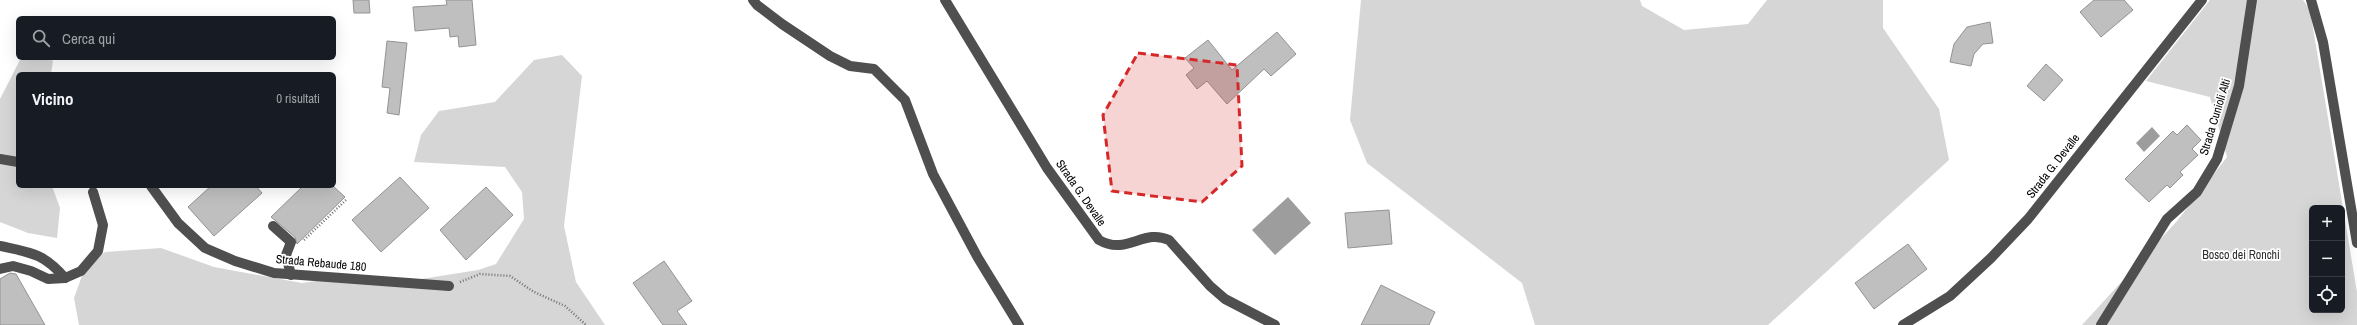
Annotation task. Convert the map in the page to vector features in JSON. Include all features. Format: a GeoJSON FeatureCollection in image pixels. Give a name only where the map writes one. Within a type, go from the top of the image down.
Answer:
{"type":"FeatureCollection","features":[{"type":"Feature","properties":{"kind":"street"},"geometry":{"type":"LineString","coordinates":[[753,0],[757,6],[830,56],[850,66],[874,69],[905,100],[933,174],[978,258],[1019,325]]}},
{"type":"Feature","properties":{"kind":"street","name":"Strada G. Devalle"},"geometry":{"type":"LineString","coordinates":[[945,0],[1047,168],[1099,240],[1109,246],[1118,247],[1151,236],[1160,236],[1169,240],[1210,286],[1225,299],[1275,325]]}},
{"type":"Feature","properties":{"kind":"street","name":"Strada G. Devalle"},"geometry":{"type":"LineString","coordinates":[[1903,325],[1950,296],[1991,258],[2028,219],[2202,0]]}},
{"type":"Feature","properties":{"kind":"street","name":"Strada Cunioli Alti"},"geometry":{"type":"LineString","coordinates":[[2101,325],[2167,219],[2197,192],[2217,159],[2239,86],[2252,0]]}},
{"type":"Feature","properties":{"kind":"street"},"geometry":{"type":"LineString","coordinates":[[2311,0],[2323,42],[2357,243]]}},
{"type":"Feature","properties":{"kind":"street"},"geometry":{"type":"LineString","coordinates":[[0,159],[16,162]]}},
{"type":"Feature","properties":{"kind":"street"},"geometry":{"type":"LineString","coordinates":[[0,269],[12,266],[31,271],[48,279],[65,278],[81,272],[98,252],[103,225],[91,188]]}},
{"type":"Feature","properties":{"kind":"street","name":"Strada Rebaude 180"},"geometry":{"type":"LineString","coordinates":[[152,188],[178,223],[205,248],[235,261],[274,274],[449,286]]}},
{"type":"Feature","properties":{"kind":"street"},"geometry":{"type":"LineString","coordinates":[[273,226],[291,242],[286,255],[291,275]]}},
{"type":"Feature","properties":{"kind":"street"},"geometry":{"type":"LineString","coordinates":[[0,246],[35,254],[51,263],[65,278]]}},
{"type":"Feature","properties":{"kind":"path"},"geometry":{"type":"LineString","coordinates":[[300,244],[346,199]]}},
{"type":"Feature","properties":{"kind":"path"},"geometry":{"type":"LineString","coordinates":[[449,286],[480,274],[510,276],[534,292],[565,306],[586,325]]}},
{"type":"Feature","properties":{"kind":"highlighted area"},"geometry":{"type":"Polygon","coordinates":[[[1138,53],[1237,65],[1242,166],[1202,202],[1112,191],[1103,115],[1138,53]]]}},
{"type":"Feature","properties":{"kind":"green space"},"geometry":{"type":"Polygon","coordinates":[[[1361,0],[1640,0],[1642,6],[1684,30],[1748,24],[1767,0],[1883,0],[1883,28],[1939,109],[1949,160],[1768,325],[1535,325],[1522,283],[1367,163],[1350,120],[1361,0]]]}},
{"type":"Feature","properties":{"kind":"green space","name":"Bosco dei Ronchi"},"geometry":{"type":"Polygon","coordinates":[[[2210,0],[2303,0],[2310,10],[2342,205],[2309,205],[2309,313],[2345,313],[2345,220],[2357,292],[2357,325],[2082,325],[2177,221],[2227,157],[2210,97],[2146,81],[2210,0]]]}},
{"type":"Feature","properties":{"kind":"green space"},"geometry":{"type":"Polygon","coordinates":[[[562,55],[582,76],[564,226],[576,282],[605,325],[79,325],[74,298],[84,270],[105,252],[161,248],[214,267],[302,283],[359,275],[415,280],[478,270],[496,264],[524,219],[522,192],[505,167],[414,162],[421,135],[439,111],[495,102],[534,60],[562,55]]]}},
{"type":"Feature","properties":{"kind":"green space"},"geometry":{"type":"Polygon","coordinates":[[[20,60],[53,61],[51,72],[16,72],[16,188],[53,188],[60,208],[57,238],[28,233],[0,222],[0,99],[20,60]]]}},
{"type":"Feature","properties":{"kind":"shaded area"},"geometry":{"type":"Polygon","coordinates":[[[2152,127],[2160,136],[2144,152],[2136,143],[2152,127]]]}},
{"type":"Feature","properties":{"kind":"shaded area"},"geometry":{"type":"Polygon","coordinates":[[[1288,197],[1311,223],[1275,255],[1252,230],[1288,197]]]}},
{"type":"Feature","properties":{"kind":"building"},"geometry":{"type":"Polygon","coordinates":[[[353,0],[369,0],[370,13],[354,13],[353,0]]]}},
{"type":"Feature","properties":{"kind":"building"},"geometry":{"type":"Polygon","coordinates":[[[446,0],[472,0],[476,45],[459,47],[458,36],[450,37],[449,28],[415,31],[413,7],[447,5],[446,0]]]}},
{"type":"Feature","properties":{"kind":"building"},"geometry":{"type":"Polygon","coordinates":[[[2094,0],[2124,0],[2133,10],[2101,37],[2080,12],[2094,0]]]}},
{"type":"Feature","properties":{"kind":"building"},"geometry":{"type":"Polygon","coordinates":[[[1990,22],[1993,43],[1983,44],[1974,54],[1971,66],[1950,62],[1954,44],[1967,27],[1990,22]]]}},
{"type":"Feature","properties":{"kind":"building"},"geometry":{"type":"Polygon","coordinates":[[[1277,32],[1296,54],[1271,76],[1264,69],[1227,104],[1207,81],[1197,89],[1186,75],[1194,68],[1185,58],[1208,40],[1232,70],[1277,32]]]}},
{"type":"Feature","properties":{"kind":"building"},"geometry":{"type":"Polygon","coordinates":[[[387,41],[407,43],[399,115],[387,113],[390,88],[382,87],[387,41]]]}},
{"type":"Feature","properties":{"kind":"building"},"geometry":{"type":"Polygon","coordinates":[[[2046,64],[2063,80],[2044,101],[2027,86],[2046,64]]]}},
{"type":"Feature","properties":{"kind":"building"},"geometry":{"type":"Polygon","coordinates":[[[2187,125],[2201,140],[2192,149],[2198,155],[2180,172],[2183,175],[2170,188],[2167,185],[2149,202],[2125,179],[2173,131],[2177,135],[2187,125]]]}},
{"type":"Feature","properties":{"kind":"building"},"geometry":{"type":"Polygon","coordinates":[[[400,177],[429,208],[381,252],[352,220],[400,177]]]}},
{"type":"Feature","properties":{"kind":"building"},"geometry":{"type":"Polygon","coordinates":[[[486,187],[513,215],[466,260],[440,230],[486,187]]]}},
{"type":"Feature","properties":{"kind":"building"},"geometry":{"type":"Polygon","coordinates":[[[209,188],[258,188],[262,193],[214,236],[188,207],[209,188]]]}},
{"type":"Feature","properties":{"kind":"building"},"geometry":{"type":"Polygon","coordinates":[[[301,188],[335,188],[345,197],[297,244],[295,237],[271,217],[301,188]]]}},
{"type":"Feature","properties":{"kind":"building"},"geometry":{"type":"Polygon","coordinates":[[[1389,210],[1392,244],[1348,248],[1345,213],[1389,210]]]}},
{"type":"Feature","properties":{"kind":"building"},"geometry":{"type":"Polygon","coordinates":[[[1908,244],[1927,269],[1874,309],[1855,283],[1908,244]]]}},
{"type":"Feature","properties":{"kind":"building"},"geometry":{"type":"Polygon","coordinates":[[[664,261],[692,301],[677,311],[687,325],[663,325],[633,283],[664,261]]]}},
{"type":"Feature","properties":{"kind":"building"},"geometry":{"type":"Polygon","coordinates":[[[10,273],[16,274],[45,325],[0,325],[0,279],[10,273]]]}},
{"type":"Feature","properties":{"kind":"building"},"geometry":{"type":"Polygon","coordinates":[[[1381,285],[1435,312],[1429,325],[1361,325],[1381,285]]]}}]}
